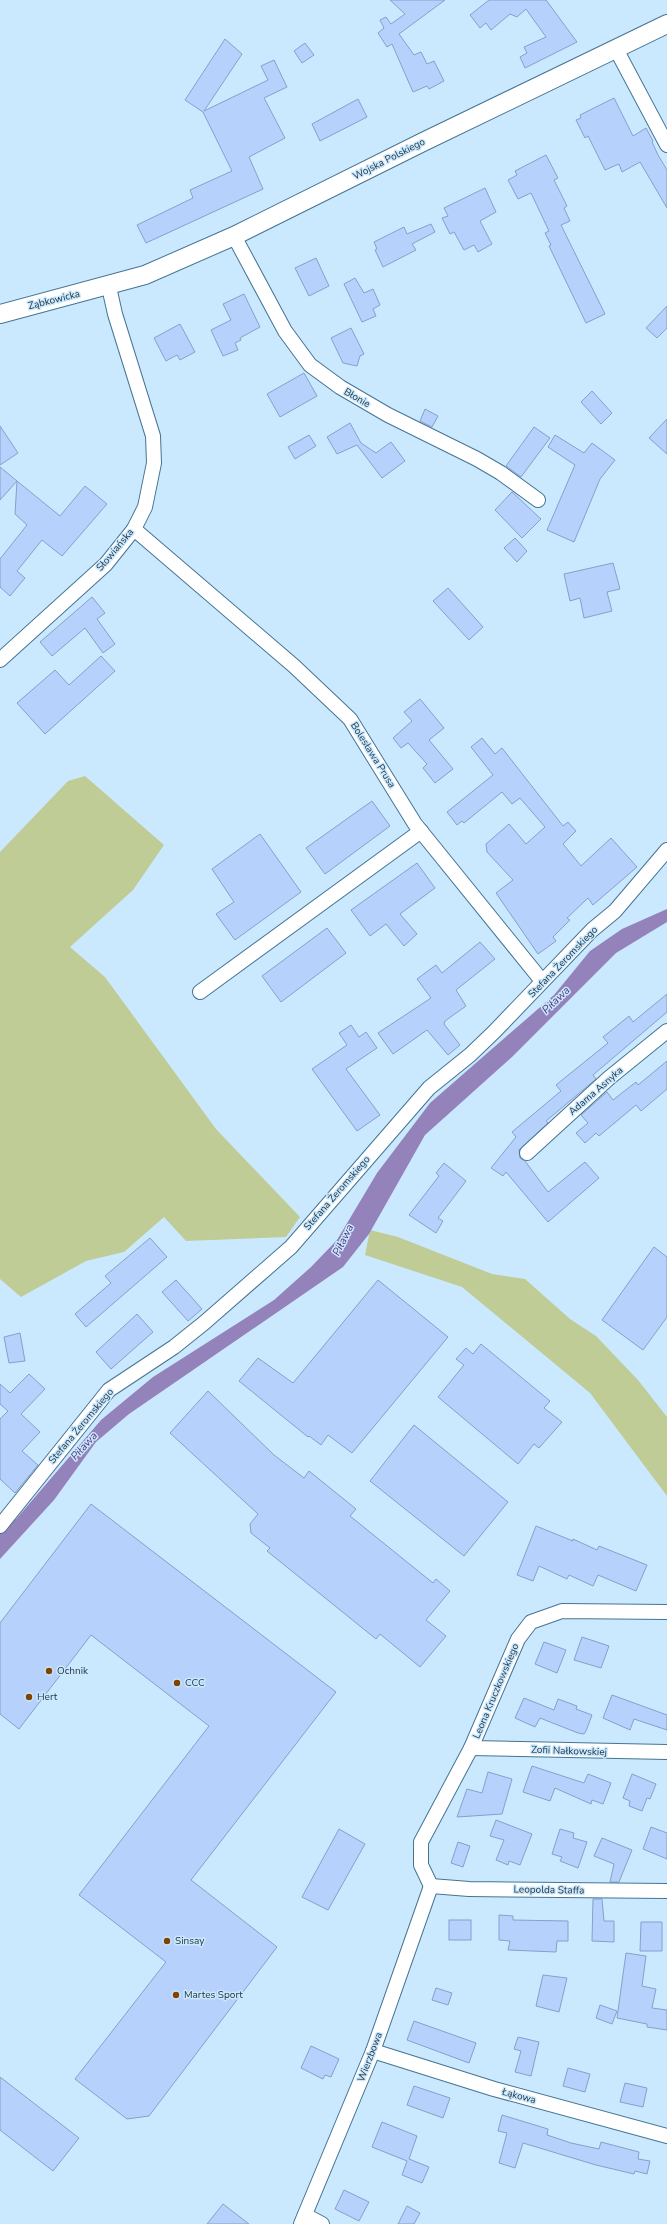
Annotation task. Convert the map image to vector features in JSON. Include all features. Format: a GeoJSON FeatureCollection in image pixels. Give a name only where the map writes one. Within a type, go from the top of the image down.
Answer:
{"type":"FeatureCollection","features":[{"type":"Feature","properties":{"kind":"street","name":"Wojska Polskiego"},"geometry":{"type":"LineString","coordinates":[[109,287],[145,275],[234,236],[423,142],[667,24]]}},
{"type":"Feature","properties":{"kind":"street"},"geometry":{"type":"LineString","coordinates":[[616,49],[667,145]]}},
{"type":"Feature","properties":{"kind":"street","name":"Błonie"},"geometry":{"type":"LineString","coordinates":[[234,236],[285,332],[310,365],[340,388],[388,415],[477,459],[501,473],[538,500]]}},
{"type":"Feature","properties":{"kind":"street","name":"Ząbkowicka"},"geometry":{"type":"LineString","coordinates":[[0,314],[109,287]]}},
{"type":"Feature","properties":{"kind":"street","name":"Słowiańska"},"geometry":{"type":"LineString","coordinates":[[0,660],[106,564],[134,529],[145,507],[154,463],[153,436],[115,314],[109,287]]}},
{"type":"Feature","properties":{"kind":"street","name":"Bolesława Prusa"},"geometry":{"type":"LineString","coordinates":[[134,529],[294,666],[350,719],[421,831],[542,981]]}},
{"type":"Feature","properties":{"kind":"street"},"geometry":{"type":"LineString","coordinates":[[200,992],[421,831]]}},
{"type":"Feature","properties":{"kind":"street","name":"Stefana Żeromskiego"},"geometry":{"type":"LineString","coordinates":[[0,1526],[109,1390],[174,1347],[204,1323],[291,1247],[429,1088],[470,1055],[592,930],[614,912],[667,850]]}},
{"type":"Feature","properties":{"kind":"street","name":"Adama Asnyka"},"geometry":{"type":"LineString","coordinates":[[527,1153],[609,1078],[667,1031]]}},
{"type":"Feature","properties":{"kind":"street","name":"Leona Kruczkowskiego"},"geometry":{"type":"LineString","coordinates":[[430,1886],[421,1865],[421,1842],[471,1748],[518,1639],[531,1622],[562,1611],[667,1612]]}},
{"type":"Feature","properties":{"kind":"street","name":"Zofii Nałkowskiej"},"geometry":{"type":"LineString","coordinates":[[471,1748],[667,1752]]}},
{"type":"Feature","properties":{"kind":"street","name":"Leopolda Staffa"},"geometry":{"type":"LineString","coordinates":[[430,1886],[667,1891]]}},
{"type":"Feature","properties":{"kind":"street","name":"Wierzbowa"},"geometry":{"type":"LineString","coordinates":[[303,2220],[374,2051],[430,1886]]}},
{"type":"Feature","properties":{"kind":"street","name":"Łąkowa"},"geometry":{"type":"LineString","coordinates":[[374,2051],[494,2090],[667,2136]]}},
{"type":"Feature","properties":{"kind":"street"},"geometry":{"type":"LineString","coordinates":[[303,2220],[322,2224]]}},
{"type":"Feature","properties":{"kind":"green space"},"geometry":{"type":"Polygon","coordinates":[[[85,776],[164,845],[133,890],[70,947],[105,977],[216,1129],[300,1217],[286,1237],[186,1241],[164,1217],[124,1252],[86,1261],[21,1297],[0,1279],[0,852],[68,781],[85,776]]]}},
{"type":"Feature","properties":{"kind":"green space"},"geometry":{"type":"Polygon","coordinates":[[[370,1230],[398,1237],[492,1274],[525,1279],[570,1319],[596,1336],[638,1380],[667,1417],[667,1496],[590,1393],[462,1287],[365,1255],[370,1230]]]}},
{"type":"Feature","properties":{"kind":"water","name":"Piława"},"geometry":{"type":"Polygon","coordinates":[[[667,909],[667,922],[616,953],[512,1057],[425,1135],[369,1234],[343,1267],[129,1414],[96,1442],[54,1500],[0,1559],[0,1534],[17,1518],[101,1420],[153,1377],[274,1300],[311,1267],[337,1240],[377,1173],[430,1103],[554,995],[590,951],[622,929],[667,909]]]}},
{"type":"Feature","properties":{"kind":"building"},"geometry":{"type":"Polygon","coordinates":[[[390,0],[445,0],[399,34],[414,55],[421,52],[427,64],[434,61],[444,81],[429,89],[427,86],[413,92],[392,44],[387,47],[378,33],[384,28],[380,20],[386,17],[391,24],[405,14],[390,0]]]}},
{"type":"Feature","properties":{"kind":"building"},"geometry":{"type":"Polygon","coordinates":[[[489,0],[546,0],[577,42],[525,68],[520,57],[527,53],[524,47],[546,37],[526,9],[517,17],[510,14],[491,30],[486,23],[480,28],[470,15],[489,0]]]}},
{"type":"Feature","properties":{"kind":"building"},"geometry":{"type":"Polygon","coordinates":[[[225,39],[242,54],[204,111],[268,80],[261,66],[274,60],[287,87],[264,98],[285,138],[249,157],[263,189],[146,243],[137,225],[193,198],[190,190],[232,171],[203,112],[185,100],[225,39]]]}},
{"type":"Feature","properties":{"kind":"building"},"geometry":{"type":"Polygon","coordinates":[[[305,43],[314,55],[302,63],[294,51],[305,43]]]}},
{"type":"Feature","properties":{"kind":"building"},"geometry":{"type":"Polygon","coordinates":[[[614,98],[633,136],[646,128],[658,155],[667,170],[667,208],[640,162],[622,172],[619,164],[605,170],[588,136],[585,138],[576,120],[581,118],[580,115],[614,98]]]}},
{"type":"Feature","properties":{"kind":"building"},"geometry":{"type":"Polygon","coordinates":[[[358,99],[367,117],[320,141],[312,124],[358,99]]]}},
{"type":"Feature","properties":{"kind":"building"},"geometry":{"type":"Polygon","coordinates":[[[546,155],[558,178],[554,180],[567,206],[564,208],[570,221],[561,225],[605,314],[586,323],[549,246],[551,245],[545,233],[549,231],[531,193],[518,199],[508,180],[517,175],[515,171],[546,155]]]}},
{"type":"Feature","properties":{"kind":"building"},"geometry":{"type":"Polygon","coordinates":[[[485,188],[496,212],[480,221],[492,244],[478,252],[474,245],[464,250],[454,232],[450,234],[442,218],[448,216],[444,208],[485,188]]]}},
{"type":"Feature","properties":{"kind":"building"},"geometry":{"type":"Polygon","coordinates":[[[431,224],[435,232],[412,244],[416,250],[383,267],[375,250],[377,249],[374,242],[404,227],[407,234],[431,224]]]}},
{"type":"Feature","properties":{"kind":"building"},"geometry":{"type":"Polygon","coordinates":[[[316,258],[329,286],[309,296],[295,268],[316,258]]]}},
{"type":"Feature","properties":{"kind":"building"},"geometry":{"type":"Polygon","coordinates":[[[355,278],[364,293],[373,289],[380,305],[373,309],[376,316],[362,322],[344,284],[355,278]]]}},
{"type":"Feature","properties":{"kind":"building"},"geometry":{"type":"Polygon","coordinates":[[[244,294],[260,327],[240,338],[241,340],[235,343],[238,350],[223,356],[211,330],[231,320],[223,304],[244,294]]]}},
{"type":"Feature","properties":{"kind":"building"},"geometry":{"type":"Polygon","coordinates":[[[667,306],[667,328],[657,338],[646,328],[667,306]]]}},
{"type":"Feature","properties":{"kind":"building"},"geometry":{"type":"Polygon","coordinates":[[[180,324],[195,352],[180,360],[177,355],[166,361],[154,338],[180,324]]]}},
{"type":"Feature","properties":{"kind":"building"},"geometry":{"type":"Polygon","coordinates":[[[351,328],[364,354],[360,356],[357,366],[343,363],[331,338],[351,328]]]}},
{"type":"Feature","properties":{"kind":"building"},"geometry":{"type":"Polygon","coordinates":[[[304,373],[317,396],[280,417],[267,394],[304,373]]]}},
{"type":"Feature","properties":{"kind":"building"},"geometry":{"type":"Polygon","coordinates":[[[592,391],[612,413],[601,424],[581,402],[592,391]]]}},
{"type":"Feature","properties":{"kind":"building"},"geometry":{"type":"Polygon","coordinates":[[[425,409],[438,416],[432,427],[420,421],[425,409]]]}},
{"type":"Feature","properties":{"kind":"building"},"geometry":{"type":"Polygon","coordinates":[[[667,419],[667,454],[649,438],[667,419]]]}},
{"type":"Feature","properties":{"kind":"building"},"geometry":{"type":"Polygon","coordinates":[[[350,423],[361,443],[376,453],[391,442],[405,461],[382,478],[357,445],[337,454],[327,437],[350,423]]]}},
{"type":"Feature","properties":{"kind":"building"},"geometry":{"type":"Polygon","coordinates":[[[0,426],[18,453],[0,465],[0,426]]]}},
{"type":"Feature","properties":{"kind":"building"},"geometry":{"type":"Polygon","coordinates":[[[534,427],[550,438],[521,477],[506,466],[534,427]]]}},
{"type":"Feature","properties":{"kind":"building"},"geometry":{"type":"Polygon","coordinates":[[[309,435],[316,446],[295,459],[288,447],[309,435]]]}},
{"type":"Feature","properties":{"kind":"building"},"geometry":{"type":"Polygon","coordinates":[[[555,435],[584,453],[592,443],[615,460],[600,479],[574,542],[547,530],[575,465],[548,447],[555,435]]]}},
{"type":"Feature","properties":{"kind":"building"},"geometry":{"type":"Polygon","coordinates":[[[0,467],[17,481],[0,500],[0,467]]]}},
{"type":"Feature","properties":{"kind":"building"},"geometry":{"type":"Polygon","coordinates":[[[17,481],[60,516],[85,486],[107,504],[62,556],[42,540],[17,571],[25,578],[10,596],[0,587],[0,559],[27,525],[15,514],[17,481]]]}},
{"type":"Feature","properties":{"kind":"building"},"geometry":{"type":"Polygon","coordinates":[[[512,492],[541,519],[522,538],[495,510],[512,492]]]}},
{"type":"Feature","properties":{"kind":"building"},"geometry":{"type":"Polygon","coordinates":[[[515,538],[527,551],[517,562],[504,548],[515,538]]]}},
{"type":"Feature","properties":{"kind":"building"},"geometry":{"type":"Polygon","coordinates":[[[613,563],[620,589],[607,592],[612,611],[584,618],[580,598],[570,601],[564,574],[613,563]]]}},
{"type":"Feature","properties":{"kind":"building"},"geometry":{"type":"Polygon","coordinates":[[[448,588],[483,627],[469,640],[433,601],[448,588]]]}},
{"type":"Feature","properties":{"kind":"building"},"geometry":{"type":"Polygon","coordinates":[[[92,597],[105,613],[97,619],[115,644],[103,653],[85,628],[52,656],[40,642],[92,597]]]}},
{"type":"Feature","properties":{"kind":"building"},"geometry":{"type":"Polygon","coordinates":[[[101,656],[115,671],[45,734],[17,703],[55,670],[69,685],[101,656]]]}},
{"type":"Feature","properties":{"kind":"building"},"geometry":{"type":"Polygon","coordinates":[[[420,699],[444,728],[429,740],[453,769],[435,783],[423,768],[427,764],[408,743],[401,748],[393,738],[412,721],[404,712],[420,699]]]}},
{"type":"Feature","properties":{"kind":"building"},"geometry":{"type":"Polygon","coordinates":[[[482,738],[495,754],[502,748],[563,826],[568,822],[576,831],[563,844],[581,866],[611,838],[637,867],[593,905],[588,898],[567,918],[570,920],[553,937],[556,941],[538,954],[496,893],[513,880],[487,852],[486,844],[509,824],[526,844],[545,827],[520,798],[512,804],[502,792],[464,823],[462,821],[457,825],[447,812],[493,775],[471,747],[482,738]]]}},
{"type":"Feature","properties":{"kind":"building"},"geometry":{"type":"Polygon","coordinates":[[[372,801],[390,826],[325,874],[306,848],[372,801]]]}},
{"type":"Feature","properties":{"kind":"building"},"geometry":{"type":"Polygon","coordinates":[[[260,834],[301,892],[235,940],[216,914],[234,902],[212,869],[260,834]]]}},
{"type":"Feature","properties":{"kind":"building"},"geometry":{"type":"Polygon","coordinates":[[[417,863],[435,888],[400,914],[417,934],[404,946],[386,924],[370,936],[351,910],[417,863]]]}},
{"type":"Feature","properties":{"kind":"building"},"geometry":{"type":"Polygon","coordinates":[[[327,928],[346,953],[281,1002],[262,976],[327,928]]]}},
{"type":"Feature","properties":{"kind":"building"},"geometry":{"type":"Polygon","coordinates":[[[480,942],[495,959],[456,990],[466,1006],[445,1021],[444,1024],[460,1045],[448,1055],[427,1030],[393,1054],[378,1033],[431,998],[417,979],[436,965],[442,973],[480,942]]]}},
{"type":"Feature","properties":{"kind":"building"},"geometry":{"type":"Polygon","coordinates":[[[667,994],[667,1012],[593,1075],[596,1079],[546,1121],[548,1123],[519,1150],[520,1158],[525,1161],[548,1192],[585,1162],[599,1178],[548,1222],[506,1172],[503,1176],[491,1168],[516,1137],[512,1132],[561,1091],[556,1085],[608,1043],[603,1037],[629,1016],[633,1022],[667,994]]]}},
{"type":"Feature","properties":{"kind":"building"},"geometry":{"type":"Polygon","coordinates":[[[351,1025],[359,1037],[366,1032],[377,1048],[346,1069],[380,1115],[357,1131],[312,1069],[347,1045],[339,1033],[351,1025]]]}},
{"type":"Feature","properties":{"kind":"building"},"geometry":{"type":"Polygon","coordinates":[[[667,1061],[667,1089],[641,1111],[636,1105],[599,1136],[596,1133],[585,1143],[576,1133],[588,1123],[581,1115],[607,1092],[613,1100],[636,1082],[638,1085],[667,1061]]]}},
{"type":"Feature","properties":{"kind":"building"},"geometry":{"type":"Polygon","coordinates":[[[444,1163],[466,1181],[438,1218],[443,1221],[436,1233],[409,1215],[439,1176],[436,1173],[444,1163]]]}},
{"type":"Feature","properties":{"kind":"building"},"geometry":{"type":"Polygon","coordinates":[[[150,1238],[167,1257],[86,1327],[75,1314],[111,1283],[105,1276],[150,1238]]]}},
{"type":"Feature","properties":{"kind":"building"},"geometry":{"type":"Polygon","coordinates":[[[654,1247],[667,1257],[667,1317],[643,1350],[602,1320],[654,1247]]]}},
{"type":"Feature","properties":{"kind":"building"},"geometry":{"type":"Polygon","coordinates":[[[176,1280],[202,1309],[188,1321],[162,1292],[176,1280]]]}},
{"type":"Feature","properties":{"kind":"building"},"geometry":{"type":"Polygon","coordinates":[[[378,1280],[448,1337],[352,1453],[328,1435],[321,1445],[309,1436],[308,1437],[239,1381],[258,1358],[293,1383],[378,1280]]]}},
{"type":"Feature","properties":{"kind":"building"},"geometry":{"type":"Polygon","coordinates":[[[137,1314],[153,1332],[111,1369],[96,1352],[137,1314]]]}},
{"type":"Feature","properties":{"kind":"building"},"geometry":{"type":"Polygon","coordinates":[[[20,1333],[25,1361],[9,1363],[4,1337],[20,1333]]]}},
{"type":"Feature","properties":{"kind":"building"},"geometry":{"type":"Polygon","coordinates":[[[481,1344],[550,1401],[544,1408],[562,1422],[539,1448],[534,1444],[518,1464],[438,1397],[464,1365],[456,1359],[466,1348],[473,1354],[481,1344]]]}},
{"type":"Feature","properties":{"kind":"building"},"geometry":{"type":"Polygon","coordinates":[[[29,1374],[45,1389],[21,1414],[40,1432],[22,1451],[38,1465],[15,1493],[0,1479],[0,1419],[8,1411],[0,1404],[0,1384],[10,1393],[29,1374]]]}},
{"type":"Feature","properties":{"kind":"building"},"geometry":{"type":"Polygon","coordinates":[[[208,1391],[274,1455],[304,1478],[309,1471],[356,1509],[350,1516],[433,1583],[436,1579],[450,1591],[426,1620],[446,1636],[420,1667],[380,1634],[376,1639],[267,1551],[270,1548],[251,1533],[250,1524],[258,1514],[170,1433],[208,1391]]]}},
{"type":"Feature","properties":{"kind":"building"},"geometry":{"type":"Polygon","coordinates":[[[414,1425],[508,1502],[464,1556],[370,1481],[414,1425]]]}},
{"type":"Feature","properties":{"kind":"building"},"geometry":{"type":"Polygon","coordinates":[[[91,1504],[336,1692],[191,1880],[277,1947],[149,2116],[127,2119],[75,2079],[166,1962],[79,1895],[209,1726],[91,1635],[19,1729],[0,1714],[0,1623],[91,1504]]]}},
{"type":"Feature","properties":{"kind":"building"},"geometry":{"type":"Polygon","coordinates":[[[536,1526],[573,1541],[573,1539],[597,1550],[599,1546],[647,1565],[636,1591],[598,1575],[593,1586],[569,1575],[567,1579],[539,1566],[533,1581],[517,1575],[536,1526]]]}},
{"type":"Feature","properties":{"kind":"building"},"geometry":{"type":"Polygon","coordinates":[[[582,1637],[609,1646],[601,1668],[574,1660],[582,1637]]]}},
{"type":"Feature","properties":{"kind":"building"},"geometry":{"type":"Polygon","coordinates":[[[544,1642],[566,1650],[557,1673],[535,1664],[544,1642]]]}},
{"type":"Feature","properties":{"kind":"building"},"geometry":{"type":"Polygon","coordinates":[[[612,1695],[667,1715],[667,1730],[634,1719],[630,1730],[603,1718],[612,1695]]]}},
{"type":"Feature","properties":{"kind":"building"},"geometry":{"type":"Polygon","coordinates":[[[524,1698],[554,1710],[558,1699],[577,1706],[576,1709],[592,1715],[586,1731],[584,1734],[578,1733],[540,1718],[535,1727],[515,1718],[524,1698]]]}},
{"type":"Feature","properties":{"kind":"building"},"geometry":{"type":"Polygon","coordinates":[[[532,1766],[584,1783],[588,1774],[611,1783],[603,1804],[592,1800],[591,1804],[555,1788],[550,1801],[523,1792],[532,1766]]]}},
{"type":"Feature","properties":{"kind":"building"},"geometry":{"type":"Polygon","coordinates":[[[488,1772],[512,1779],[502,1814],[457,1817],[467,1789],[482,1793],[488,1772]]]}},
{"type":"Feature","properties":{"kind":"building"},"geometry":{"type":"Polygon","coordinates":[[[632,1774],[656,1784],[650,1799],[647,1798],[642,1811],[629,1806],[630,1801],[623,1798],[632,1774]]]}},
{"type":"Feature","properties":{"kind":"building"},"geometry":{"type":"Polygon","coordinates":[[[496,1820],[532,1834],[520,1865],[509,1861],[508,1865],[496,1860],[504,1840],[490,1836],[496,1820]]]}},
{"type":"Feature","properties":{"kind":"building"},"geometry":{"type":"Polygon","coordinates":[[[651,1827],[667,1833],[667,1859],[643,1849],[651,1827]]]}},
{"type":"Feature","properties":{"kind":"building"},"geometry":{"type":"Polygon","coordinates":[[[339,1829],[365,1844],[328,1910],[302,1897],[339,1829]]]}},
{"type":"Feature","properties":{"kind":"building"},"geometry":{"type":"Polygon","coordinates":[[[560,1829],[574,1833],[573,1838],[587,1842],[578,1868],[560,1861],[562,1857],[552,1854],[560,1829]]]}},
{"type":"Feature","properties":{"kind":"building"},"geometry":{"type":"Polygon","coordinates":[[[602,1838],[632,1850],[619,1882],[610,1882],[614,1864],[594,1856],[602,1838]]]}},
{"type":"Feature","properties":{"kind":"building"},"geometry":{"type":"Polygon","coordinates":[[[458,1842],[470,1846],[463,1867],[451,1863],[458,1842]]]}},
{"type":"Feature","properties":{"kind":"building"},"geometry":{"type":"Polygon","coordinates":[[[593,1899],[602,1899],[604,1921],[614,1921],[614,1942],[592,1941],[593,1899]]]}},
{"type":"Feature","properties":{"kind":"building"},"geometry":{"type":"Polygon","coordinates":[[[499,1915],[513,1916],[513,1920],[568,1921],[568,1941],[557,1941],[556,1952],[508,1950],[510,1941],[499,1940],[499,1915]]]}},
{"type":"Feature","properties":{"kind":"building"},"geometry":{"type":"Polygon","coordinates":[[[449,1920],[471,1920],[471,1940],[449,1940],[449,1920]]]}},
{"type":"Feature","properties":{"kind":"building"},"geometry":{"type":"Polygon","coordinates":[[[641,1922],[662,1922],[662,1951],[640,1951],[641,1922]]]}},
{"type":"Feature","properties":{"kind":"building"},"geometry":{"type":"Polygon","coordinates":[[[626,1953],[646,1956],[642,1986],[656,1989],[652,2008],[667,2010],[667,2030],[647,2027],[647,2024],[617,2018],[626,1953]]]}},
{"type":"Feature","properties":{"kind":"building"},"geometry":{"type":"Polygon","coordinates":[[[543,1975],[567,1978],[559,2012],[536,2006],[543,1975]]]}},
{"type":"Feature","properties":{"kind":"building"},"geometry":{"type":"Polygon","coordinates":[[[436,1988],[452,1993],[448,2005],[432,2000],[436,1988]]]}},
{"type":"Feature","properties":{"kind":"building"},"geometry":{"type":"Polygon","coordinates":[[[600,2005],[617,2011],[612,2024],[596,2018],[600,2005]]]}},
{"type":"Feature","properties":{"kind":"building"},"geometry":{"type":"Polygon","coordinates":[[[414,2021],[476,2043],[469,2063],[407,2040],[414,2021]]]}},
{"type":"Feature","properties":{"kind":"building"},"geometry":{"type":"Polygon","coordinates":[[[518,2037],[539,2042],[531,2076],[515,2072],[521,2051],[514,2049],[518,2037]]]}},
{"type":"Feature","properties":{"kind":"building"},"geometry":{"type":"Polygon","coordinates":[[[311,2046],[339,2059],[331,2077],[325,2075],[323,2079],[301,2068],[311,2046]]]}},
{"type":"Feature","properties":{"kind":"building"},"geometry":{"type":"Polygon","coordinates":[[[568,2068],[590,2074],[585,2092],[563,2086],[568,2068]]]}},
{"type":"Feature","properties":{"kind":"building"},"geometry":{"type":"Polygon","coordinates":[[[0,2077],[79,2138],[53,2171],[0,2130],[0,2077]]]}},
{"type":"Feature","properties":{"kind":"building"},"geometry":{"type":"Polygon","coordinates":[[[625,2083],[647,2088],[643,2107],[620,2102],[625,2083]]]}},
{"type":"Feature","properties":{"kind":"building"},"geometry":{"type":"Polygon","coordinates":[[[414,2086],[450,2098],[443,2118],[407,2105],[414,2086]]]}},
{"type":"Feature","properties":{"kind":"building"},"geometry":{"type":"Polygon","coordinates":[[[502,2115],[548,2129],[547,2135],[571,2143],[599,2149],[601,2142],[639,2152],[638,2159],[650,2161],[647,2174],[635,2171],[634,2174],[596,2165],[523,2143],[515,2168],[499,2163],[507,2133],[498,2131],[502,2115]]]}},
{"type":"Feature","properties":{"kind":"building"},"geometry":{"type":"Polygon","coordinates":[[[382,2122],[417,2136],[409,2159],[429,2167],[422,2183],[402,2175],[407,2161],[372,2147],[382,2122]]]}},
{"type":"Feature","properties":{"kind":"building"},"geometry":{"type":"Polygon","coordinates":[[[344,2190],[369,2202],[359,2221],[335,2209],[344,2190]]]}},
{"type":"Feature","properties":{"kind":"building"},"geometry":{"type":"Polygon","coordinates":[[[223,2204],[249,2224],[207,2224],[223,2204]]]}},
{"type":"Feature","properties":{"kind":"building"},"geometry":{"type":"Polygon","coordinates":[[[407,2206],[420,2213],[414,2224],[398,2224],[407,2206]]]}},
{"type":"Feature","properties":{"kind":"place","name":"Ochnik"},"geometry":{"type":"Point","coordinates":[49,1671]}},
{"type":"Feature","properties":{"kind":"place","name":"CCC"},"geometry":{"type":"Point","coordinates":[177,1683]}},
{"type":"Feature","properties":{"kind":"place","name":"Hert"},"geometry":{"type":"Point","coordinates":[29,1697]}},
{"type":"Feature","properties":{"kind":"place","name":"Sinsay"},"geometry":{"type":"Point","coordinates":[167,1941]}},
{"type":"Feature","properties":{"kind":"place","name":"Martes Sport"},"geometry":{"type":"Point","coordinates":[176,1995]}}]}
